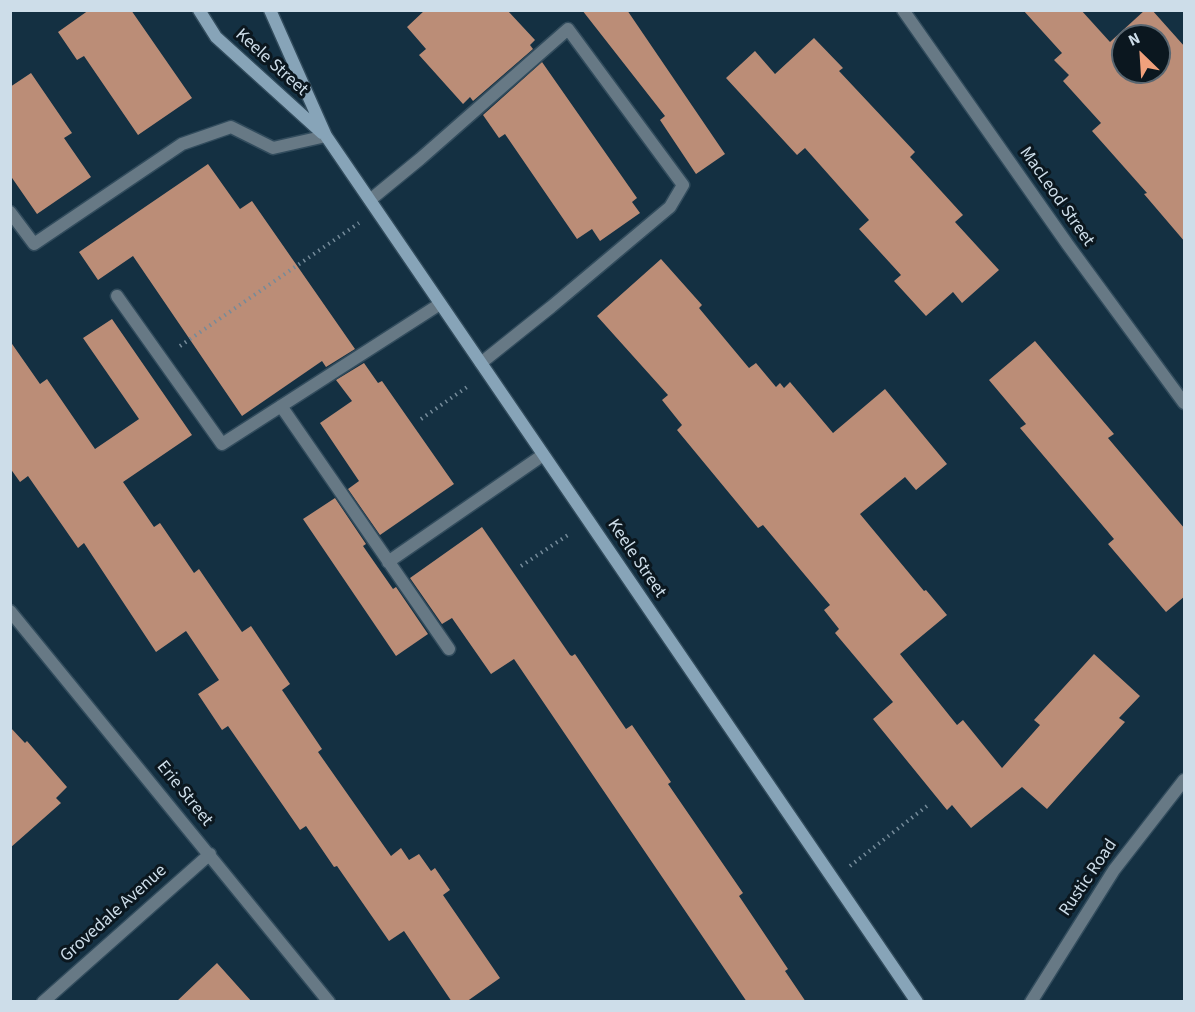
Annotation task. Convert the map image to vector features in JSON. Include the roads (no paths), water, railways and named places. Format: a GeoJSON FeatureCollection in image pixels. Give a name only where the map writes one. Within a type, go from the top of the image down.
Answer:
{"type":"FeatureCollection","features":[{"type":"Feature","properties":{"kind":"main road","name":"Keele Street"},"geometry":{"type":"LineString","coordinates":[[199,10],[216,37],[326,136]]}},
{"type":"Feature","properties":{"kind":"main road","name":"Keele Street"},"geometry":{"type":"LineString","coordinates":[[270,10],[326,136],[917,1002]]}},
{"type":"Feature","properties":{"kind":"street","name":"MacLeod Street"},"geometry":{"type":"LineString","coordinates":[[903,10],[1068,245],[1185,403]]}},
{"type":"Feature","properties":{"kind":"street"},"geometry":{"type":"LineString","coordinates":[[370,200],[568,29],[683,185],[670,207],[484,368]]}},
{"type":"Feature","properties":{"kind":"street"},"geometry":{"type":"LineString","coordinates":[[10,212],[34,244],[182,144],[231,127],[273,148],[326,136]]}},
{"type":"Feature","properties":{"kind":"street"},"geometry":{"type":"LineString","coordinates":[[117,296],[222,444],[440,304]]}},
{"type":"Feature","properties":{"kind":"street"},"geometry":{"type":"LineString","coordinates":[[281,406],[449,649]]}},
{"type":"Feature","properties":{"kind":"street"},"geometry":{"type":"LineString","coordinates":[[388,562],[543,455]]}},
{"type":"Feature","properties":{"kind":"street","name":"Erie Street"},"geometry":{"type":"LineString","coordinates":[[10,612],[329,1002]]}},
{"type":"Feature","properties":{"kind":"street","name":"Rustic Road"},"geometry":{"type":"LineString","coordinates":[[1031,1002],[1114,870],[1185,780]]}},
{"type":"Feature","properties":{"kind":"street","name":"Grovedale Avenue"},"geometry":{"type":"LineString","coordinates":[[43,1002],[210,854]]}}]}
